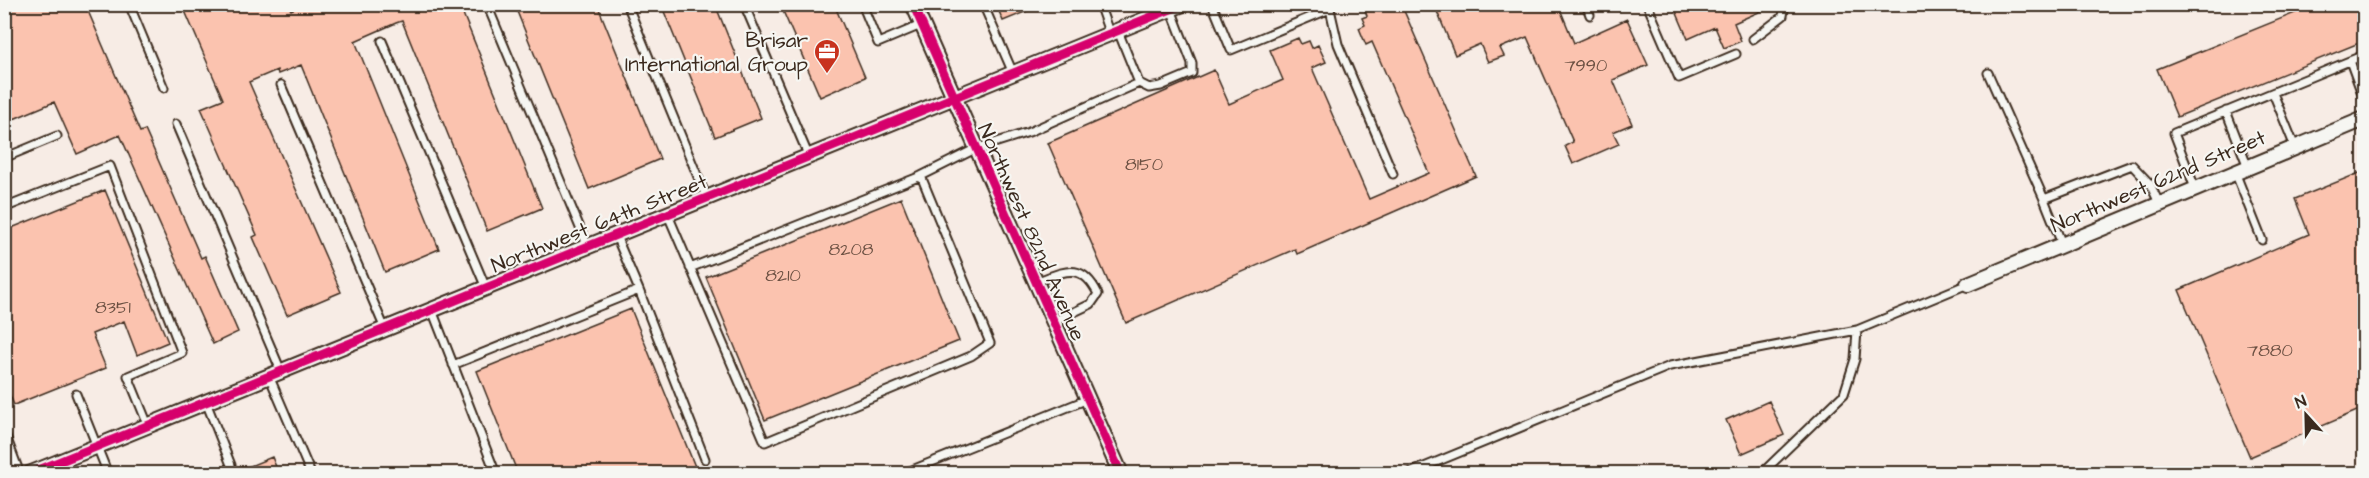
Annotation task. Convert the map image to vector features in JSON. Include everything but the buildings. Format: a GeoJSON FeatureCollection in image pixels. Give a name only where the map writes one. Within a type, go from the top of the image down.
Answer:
{"type":"FeatureCollection","features":[{"type":"Feature","properties":{"kind":"street","name":"Northwest 82nd Avenue"},"geometry":{"type":"LineString","coordinates":[[912,4],[1121,474]]}},
{"type":"Feature","properties":{"kind":"street","name":"Northwest 64th Street"},"geometry":{"type":"LineString","coordinates":[[29,474],[1177,7]]}},
{"type":"Feature","properties":{"kind":"street","name":"Northwest 62nd Street"},"geometry":{"type":"LineString","coordinates":[[1968,284],[2364,119]]}},
{"type":"Feature","properties":{"kind":"lane"},"geometry":{"type":"LineString","coordinates":[[129,4],[164,88]]}},
{"type":"Feature","properties":{"kind":"lane"},"geometry":{"type":"LineString","coordinates":[[627,4],[707,199]]}},
{"type":"Feature","properties":{"kind":"lane"},"geometry":{"type":"LineString","coordinates":[[744,4],[809,157]]}},
{"type":"Feature","properties":{"kind":"lane"},"geometry":{"type":"LineString","coordinates":[[862,4],[878,43],[921,25]]}},
{"type":"Feature","properties":{"kind":"lane"},"geometry":{"type":"LineString","coordinates":[[982,4],[1014,74]]}},
{"type":"Feature","properties":{"kind":"lane"},"geometry":{"type":"LineString","coordinates":[[1099,4],[1140,83],[1149,88],[1161,86],[1192,73],[1192,63],[1177,7]]}},
{"type":"Feature","properties":{"kind":"lane"},"geometry":{"type":"LineString","coordinates":[[1212,4],[1231,50],[1330,6],[1338,44],[1393,174]]}},
{"type":"Feature","properties":{"kind":"lane"},"geometry":{"type":"LineString","coordinates":[[1586,4],[1590,15]]}},
{"type":"Feature","properties":{"kind":"lane"},"geometry":{"type":"LineString","coordinates":[[1647,4],[1679,78],[1736,54]]}},
{"type":"Feature","properties":{"kind":"lane"},"geometry":{"type":"LineString","coordinates":[[1753,39],[1783,16],[1785,4]]}},
{"type":"Feature","properties":{"kind":"lane"},"geometry":{"type":"LineString","coordinates":[[488,7],[588,247]]}},
{"type":"Feature","properties":{"kind":"lane"},"geometry":{"type":"LineString","coordinates":[[382,41],[486,288]]}},
{"type":"Feature","properties":{"kind":"lane"},"geometry":{"type":"LineString","coordinates":[[2195,188],[2174,133],[2364,56]]}},
{"type":"Feature","properties":{"kind":"lane"},"geometry":{"type":"LineString","coordinates":[[2350,61],[2364,99]]}},
{"type":"Feature","properties":{"kind":"lane"},"geometry":{"type":"LineString","coordinates":[[1988,73],[2062,244]]}},
{"type":"Feature","properties":{"kind":"lane"},"geometry":{"type":"LineString","coordinates":[[690,268],[921,176],[975,149],[1029,132],[1140,83]]}},
{"type":"Feature","properties":{"kind":"lane"},"geometry":{"type":"LineString","coordinates":[[281,85],[385,329]]}},
{"type":"Feature","properties":{"kind":"lane"},"geometry":{"type":"LineString","coordinates":[[2272,93],[2295,147]]}},
{"type":"Feature","properties":{"kind":"lane"},"geometry":{"type":"LineString","coordinates":[[2226,111],[2262,240]]}},
{"type":"Feature","properties":{"kind":"lane"},"geometry":{"type":"LineString","coordinates":[[176,124],[275,374],[311,474]]}},
{"type":"Feature","properties":{"kind":"lane"},"geometry":{"type":"LineString","coordinates":[[4,158],[57,136]]}},
{"type":"Feature","properties":{"kind":"lane"},"geometry":{"type":"LineString","coordinates":[[2044,199],[2132,165],[2150,184],[2159,203]]}},
{"type":"Feature","properties":{"kind":"lane"},"geometry":{"type":"LineString","coordinates":[[4,208],[110,166],[182,353],[128,376],[148,425]]}},
{"type":"Feature","properties":{"kind":"lane"},"geometry":{"type":"LineString","coordinates":[[668,215],[765,442],[971,356],[990,343],[921,176]]}},
{"type":"Feature","properties":{"kind":"lane"},"geometry":{"type":"LineString","coordinates":[[616,236],[705,459]]}},
{"type":"Feature","properties":{"kind":"lane"},"geometry":{"type":"LineString","coordinates":[[1035,282],[1070,270],[1082,273],[1093,284],[1098,294],[1091,304],[1053,322]]}},
{"type":"Feature","properties":{"kind":"lane"},"geometry":{"type":"LineString","coordinates":[[1407,474],[1670,366],[1857,330],[1968,284]]}},
{"type":"Feature","properties":{"kind":"lane"},"geometry":{"type":"LineString","coordinates":[[453,365],[639,290]]}},
{"type":"Feature","properties":{"kind":"lane"},"geometry":{"type":"LineString","coordinates":[[432,310],[496,474]]}},
{"type":"Feature","properties":{"kind":"lane"},"geometry":{"type":"LineString","coordinates":[[1761,474],[1844,394],[1855,359],[1857,330]]}},
{"type":"Feature","properties":{"kind":"lane"},"geometry":{"type":"LineString","coordinates":[[76,394],[108,474]]}},
{"type":"Feature","properties":{"kind":"lane"},"geometry":{"type":"LineString","coordinates":[[902,474],[1088,399]]}},
{"type":"Feature","properties":{"kind":"lane"},"geometry":{"type":"LineString","coordinates":[[206,402],[231,465]]}},
{"type":"Feature","properties":{"kind":"lane"},"geometry":{"type":"LineString","coordinates":[[4,430],[20,474]]}},
{"type":"Feature","properties":{"kind":"cycle path"},"geometry":{"type":"LineString","coordinates":[[913,4],[1121,474]]}},
{"type":"Feature","properties":{"kind":"cycle path"},"geometry":{"type":"LineString","coordinates":[[29,474],[1183,4]]}},
{"type":"Feature","properties":{"kind":"place","name":"Brisar International Group"},"geometry":{"type":"Point","coordinates":[827,75]}}]}
